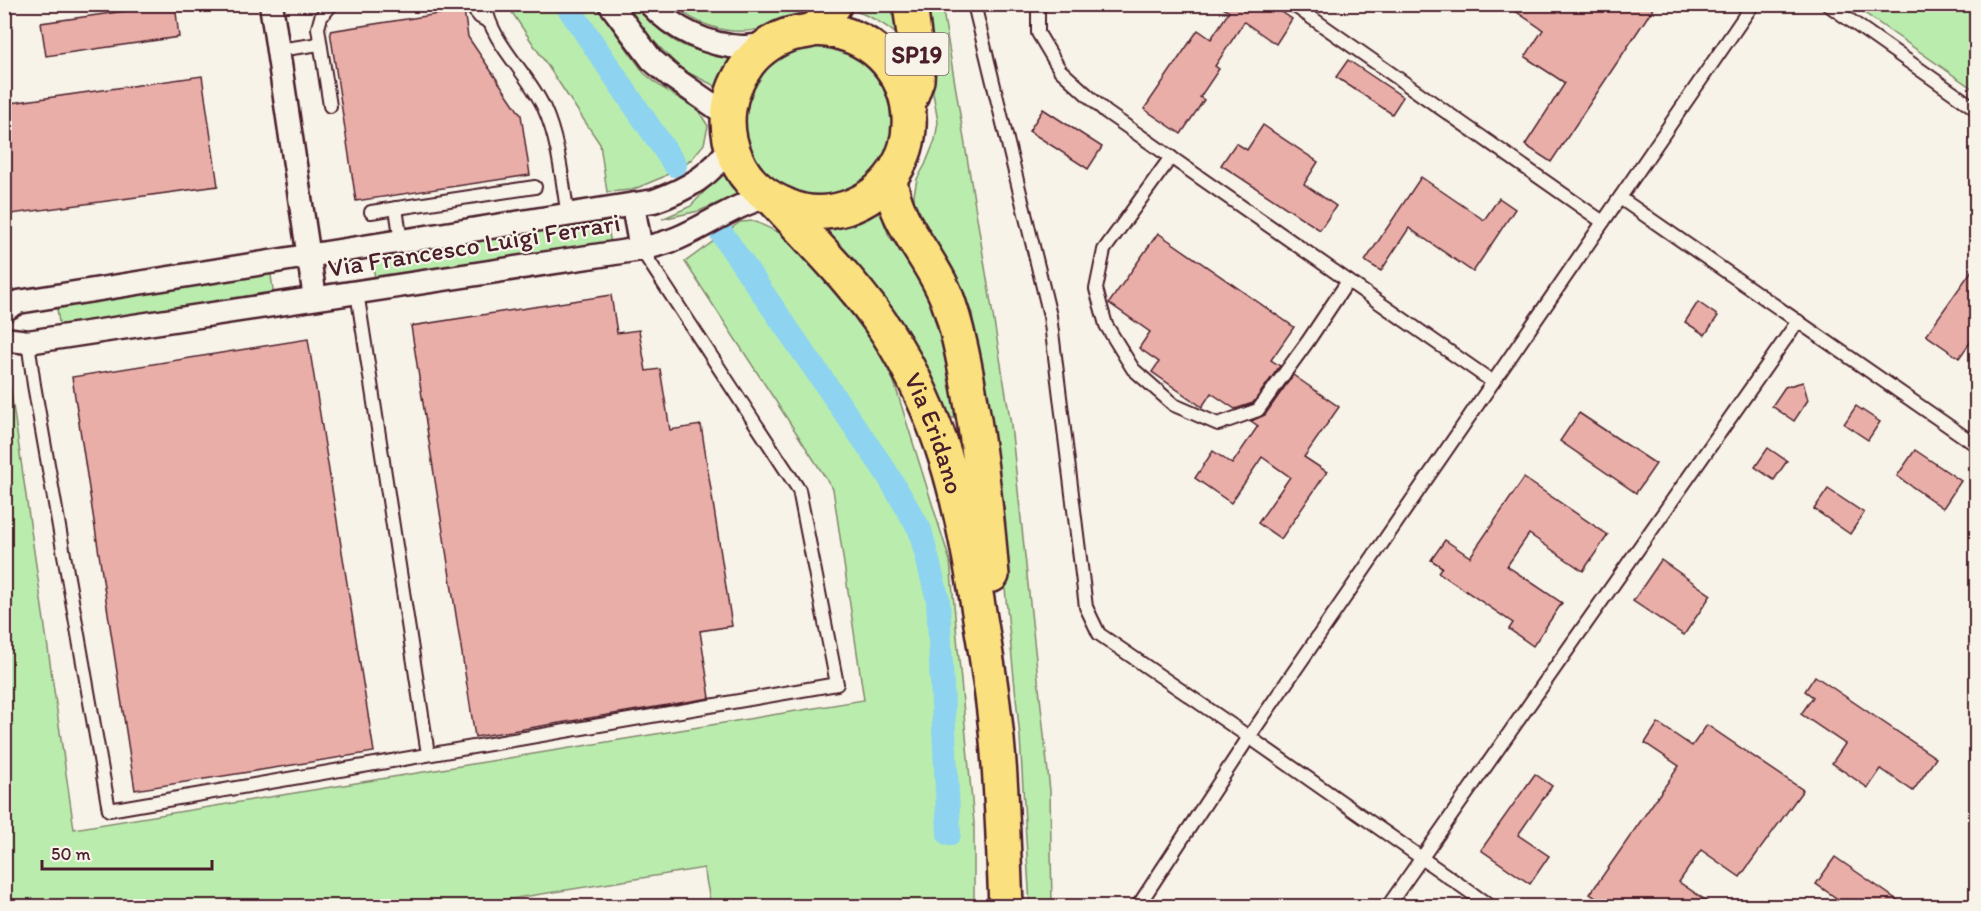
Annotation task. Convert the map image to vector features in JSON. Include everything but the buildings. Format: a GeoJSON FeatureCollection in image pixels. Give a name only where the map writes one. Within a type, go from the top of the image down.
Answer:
{"type":"FeatureCollection","features":[{"type":"Feature","properties":{"kind":"main road"},"geometry":{"type":"LineString","coordinates":[[814,29],[835,4]]}},
{"type":"Feature","properties":{"kind":"main road","name":"Via Eridano"},"geometry":{"type":"LineString","coordinates":[[909,102],[917,80],[918,66],[910,4]]}},
{"type":"Feature","properties":{"kind":"main road","name":"Via Eridano"},"geometry":{"type":"LineString","coordinates":[[771,199],[795,209],[816,212],[837,211],[857,204],[875,193],[890,178],[904,155],[910,129],[909,102],[900,78],[884,57],[864,41],[840,32],[814,29],[791,34],[770,44],[748,62],[734,87],[728,114],[728,131],[739,166],[751,182],[771,199],[854,288],[873,312],[906,363],[932,418],[952,476],[963,524],[994,712]]}},
{"type":"Feature","properties":{"kind":"main road","name":"Via Eridano"},"geometry":{"type":"LineString","coordinates":[[890,178],[891,190],[906,226],[933,269],[948,300],[973,411],[992,578],[994,712],[1001,793],[1006,906]]}},
{"type":"Feature","properties":{"kind":"street"},"geometry":{"type":"LineString","coordinates":[[271,4],[309,256]]}},
{"type":"Feature","properties":{"kind":"street"},"geometry":{"type":"LineString","coordinates":[[610,4],[652,60],[672,77],[728,114]]}},
{"type":"Feature","properties":{"kind":"street"},"geometry":{"type":"LineString","coordinates":[[650,4],[677,27],[720,45],[743,47],[770,44]]}},
{"type":"Feature","properties":{"kind":"street","name":"Via Francesco Luigi Ferrari"},"geometry":{"type":"LineString","coordinates":[[4,310],[18,302],[633,206],[654,201],[689,186],[712,170],[731,146]]}},
{"type":"Feature","properties":{"kind":"street","name":"Via Francesco Luigi Ferrari"},"geometry":{"type":"LineString","coordinates":[[4,339],[28,342],[641,249],[676,239],[749,201],[771,199]]}},
{"type":"Feature","properties":{"kind":"street","name":"Via Francesco Luigi Ferrari"},"geometry":{"type":"LineString","coordinates":[[633,206],[641,249]]}},
{"type":"Feature","properties":{"kind":"street","name":"Via Francesco Luigi Ferrari"},"geometry":{"type":"LineString","coordinates":[[309,256],[315,298]]}},
{"type":"Feature","properties":{"kind":"lane"},"geometry":{"type":"LineString","coordinates":[[330,106],[319,24],[332,4]]}},
{"type":"Feature","properties":{"kind":"lane"},"geometry":{"type":"LineString","coordinates":[[469,4],[489,22]]}},
{"type":"Feature","properties":{"kind":"lane"},"geometry":{"type":"LineString","coordinates":[[485,4],[489,22],[544,106],[555,136],[568,216]]}},
{"type":"Feature","properties":{"kind":"lane"},"geometry":{"type":"LineString","coordinates":[[974,4],[1050,316],[1086,607],[1099,634],[1249,736],[1490,906]]}},
{"type":"Feature","properties":{"kind":"lane"},"geometry":{"type":"LineString","coordinates":[[1038,4],[1038,33],[1059,70],[1106,112],[1493,382]]}},
{"type":"Feature","properties":{"kind":"lane"},"geometry":{"type":"LineString","coordinates":[[1292,4],[1604,222]]}},
{"type":"Feature","properties":{"kind":"lane"},"geometry":{"type":"LineString","coordinates":[[1138,906],[1249,736],[1753,4]]}},
{"type":"Feature","properties":{"kind":"lane"},"geometry":{"type":"LineString","coordinates":[[1827,4],[1977,109]]}},
{"type":"Feature","properties":{"kind":"lane"},"geometry":{"type":"LineString","coordinates":[[278,50],[320,44]]}},
{"type":"Feature","properties":{"kind":"lane"},"geometry":{"type":"LineString","coordinates":[[1171,157],[1104,250],[1096,289],[1106,324],[1133,369],[1174,405],[1218,424],[1258,410],[1348,281]]}},
{"type":"Feature","properties":{"kind":"lane"},"geometry":{"type":"LineString","coordinates":[[371,212],[535,187]]}},
{"type":"Feature","properties":{"kind":"lane"},"geometry":{"type":"LineString","coordinates":[[1620,198],[1977,445]]}},
{"type":"Feature","properties":{"kind":"lane"},"geometry":{"type":"LineString","coordinates":[[396,208],[401,242]]}},
{"type":"Feature","properties":{"kind":"lane"},"geometry":{"type":"LineString","coordinates":[[28,342],[109,810],[837,684],[799,490],[641,249]]}},
{"type":"Feature","properties":{"kind":"lane"},"geometry":{"type":"LineString","coordinates":[[357,292],[428,754]]}},
{"type":"Feature","properties":{"kind":"lane"},"geometry":{"type":"LineString","coordinates":[[1388,906],[1798,321]]}},
{"type":"Feature","properties":{"kind":"green space"},"geometry":{"type":"Polygon","coordinates":[[[507,5],[596,5],[644,73],[661,87],[698,110],[708,126],[704,144],[691,160],[663,177],[632,190],[607,192],[600,144],[507,5]]]}},
{"type":"Feature","properties":{"kind":"green space"},"geometry":{"type":"Polygon","coordinates":[[[624,5],[638,5],[658,28],[678,43],[701,52],[731,59],[717,87],[681,69],[643,30],[624,5]]]}},
{"type":"Feature","properties":{"kind":"green space"},"geometry":{"type":"Polygon","coordinates":[[[674,5],[816,5],[765,28],[739,31],[725,30],[705,24],[674,5]]]}},
{"type":"Feature","properties":{"kind":"green space"},"geometry":{"type":"Polygon","coordinates":[[[852,5],[897,5],[902,39],[877,21],[849,9],[852,5]]]}},
{"type":"Feature","properties":{"kind":"green space"},"geometry":{"type":"Polygon","coordinates":[[[918,5],[942,5],[1011,425],[1050,791],[1052,906],[1030,906],[1020,737],[999,529],[972,313],[954,275],[931,245],[914,211],[917,179],[935,140],[938,122],[918,5]]]}},
{"type":"Feature","properties":{"kind":"green space"},"geometry":{"type":"Polygon","coordinates":[[[1853,5],[1976,5],[1976,91],[1853,5]]]}},
{"type":"Feature","properties":{"kind":"green space"},"geometry":{"type":"Polygon","coordinates":[[[831,37],[893,85],[899,138],[871,183],[821,202],[769,185],[738,141],[742,87],[756,64],[831,37]]]}},
{"type":"Feature","properties":{"kind":"green space"},"geometry":{"type":"Polygon","coordinates":[[[725,169],[740,194],[699,211],[662,219],[691,206],[725,169]]]}},
{"type":"Feature","properties":{"kind":"green space"},"geometry":{"type":"Polygon","coordinates":[[[879,209],[889,236],[924,281],[938,308],[960,418],[946,418],[798,217],[852,222],[868,218],[879,209]]]}},
{"type":"Feature","properties":{"kind":"green space"},"geometry":{"type":"Polygon","coordinates":[[[606,214],[611,245],[376,283],[370,251],[606,214]]]}},
{"type":"Feature","properties":{"kind":"green space"},"geometry":{"type":"Polygon","coordinates":[[[754,221],[780,233],[821,275],[873,339],[894,382],[950,561],[974,823],[974,906],[711,906],[704,868],[467,906],[5,906],[5,357],[74,829],[864,700],[833,489],[685,262],[740,222],[754,221]]]}},
{"type":"Feature","properties":{"kind":"green space"},"geometry":{"type":"Polygon","coordinates":[[[270,268],[274,297],[60,330],[56,301],[270,268]]]}},
{"type":"Feature","properties":{"kind":"waterway"},"geometry":{"type":"LineString","coordinates":[[566,4],[675,165]]}},
{"type":"Feature","properties":{"kind":"waterway"},"geometry":{"type":"LineString","coordinates":[[720,231],[886,472],[920,530],[938,600],[949,834]]}}]}
